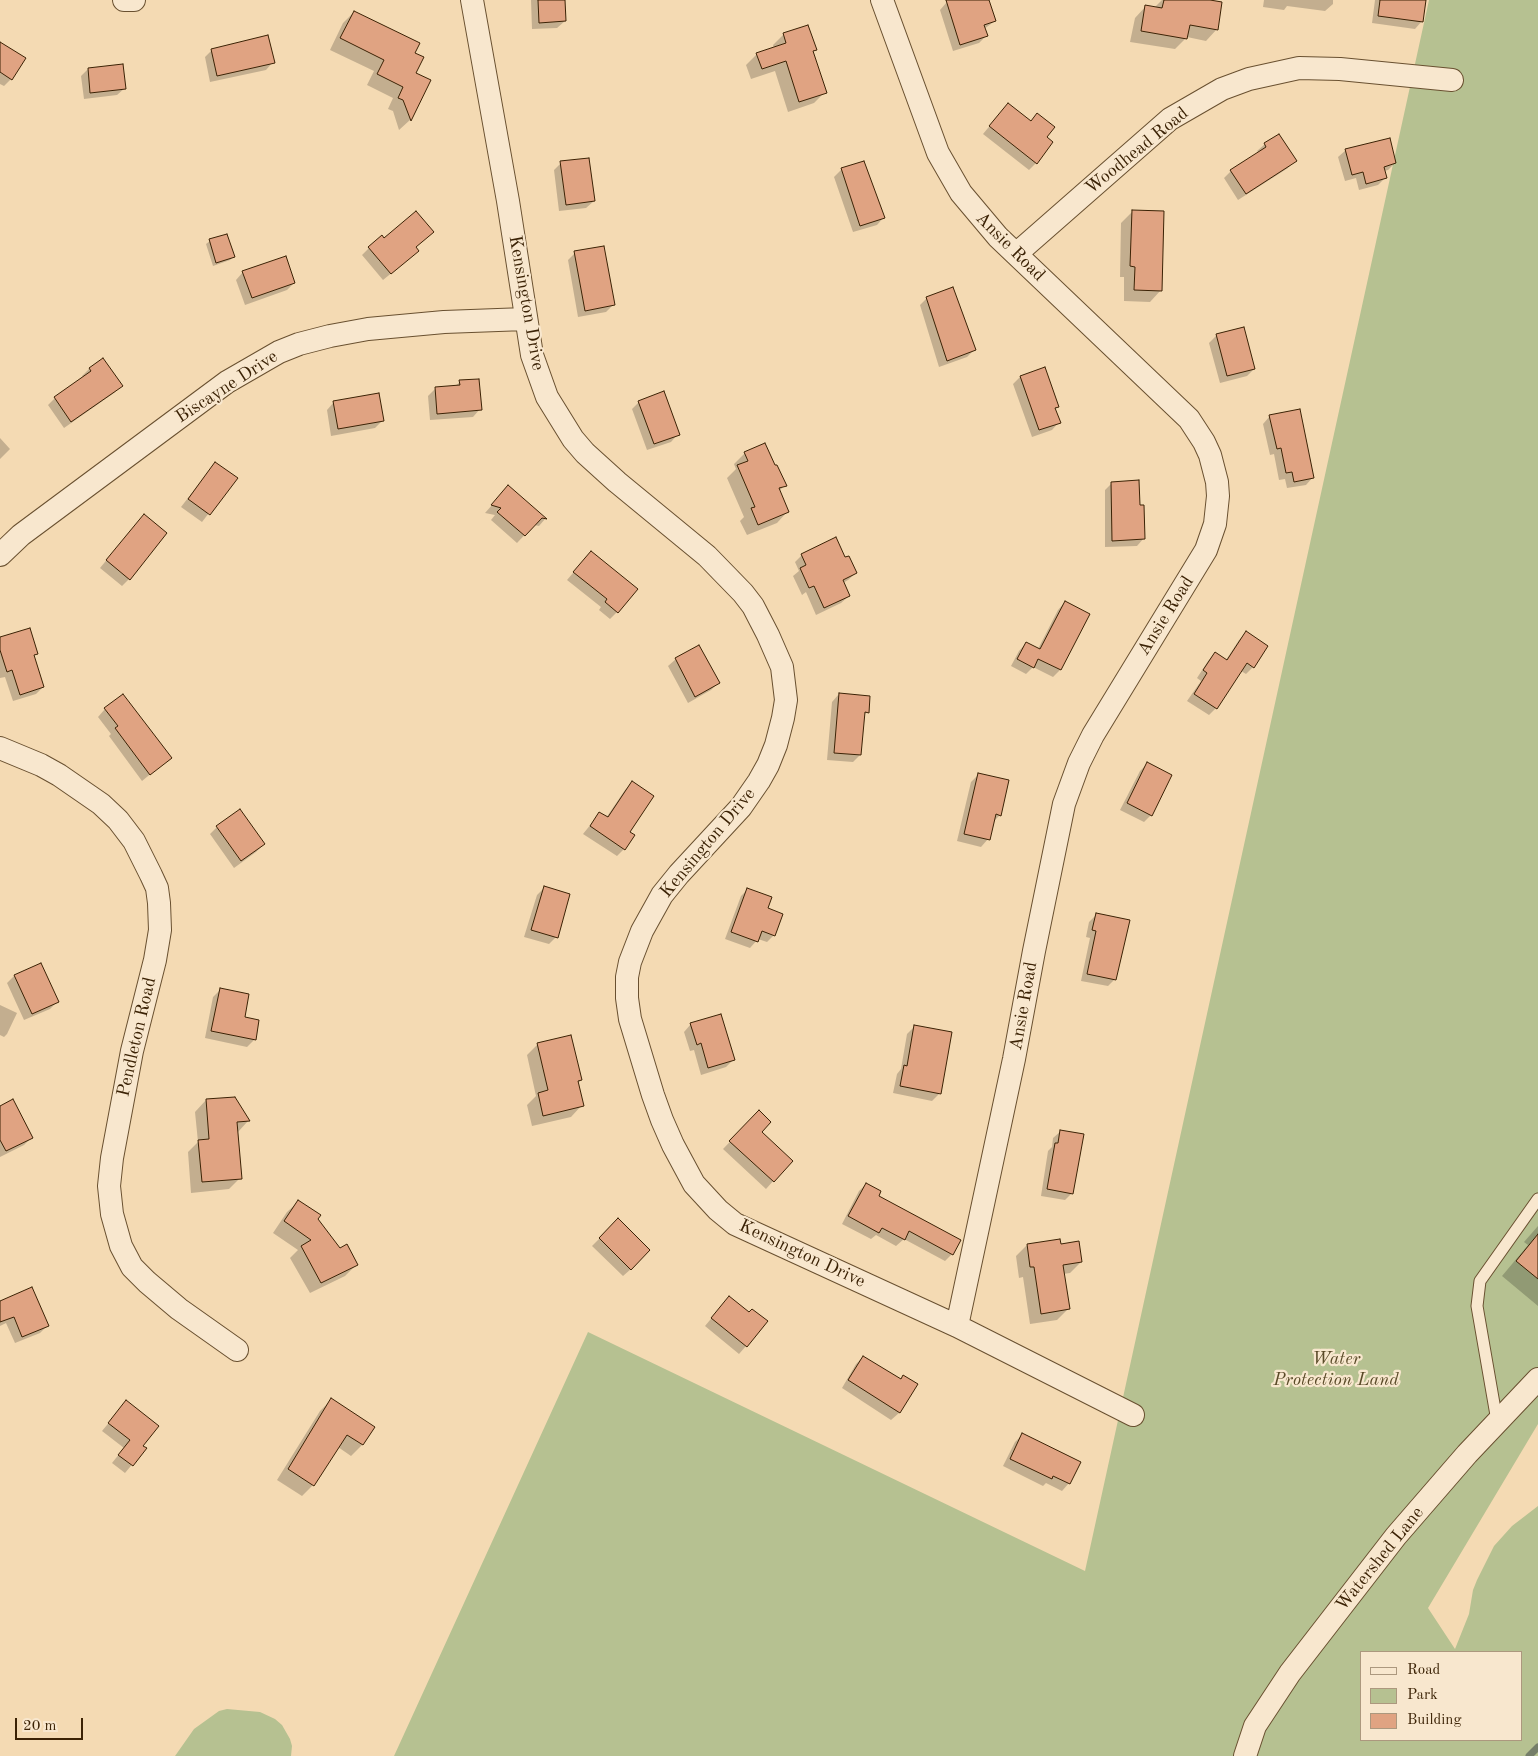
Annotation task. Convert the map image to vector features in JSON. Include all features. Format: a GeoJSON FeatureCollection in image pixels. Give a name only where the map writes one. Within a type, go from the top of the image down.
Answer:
{"type":"FeatureCollection","features":[{"type":"Feature","properties":{"kind":"street"},"geometry":{"type":"LineString","coordinates":[[124,0],[134,0]]}},
{"type":"Feature","properties":{"kind":"street","name":"Kensington Drive"},"geometry":{"type":"LineString","coordinates":[[472,0],[508,201],[532,355],[547,397],[573,439],[600,467],[682,534],[731,580],[752,606],[773,643],[782,666],[786,700],[783,718],[776,745],[763,773],[740,807],[662,895],[642,931],[630,962],[627,977],[630,1019],[638,1050],[662,1120],[694,1184],[725,1216],[747,1230],[957,1326],[1133,1415]]}},
{"type":"Feature","properties":{"kind":"street","name":"Ansie Road"},"geometry":{"type":"LineString","coordinates":[[882,0],[942,160],[961,193],[1016,254],[1189,419],[1204,442],[1214,468],[1218,496],[1215,524],[1206,550],[1093,735],[1079,763],[1067,796],[1058,831],[1014,1059],[957,1326]]}},
{"type":"Feature","properties":{"kind":"street","name":"Woodhead Road"},"geometry":{"type":"LineString","coordinates":[[1016,254],[1170,119],[1222,89],[1249,79],[1298,68],[1340,69],[1452,80]]}},
{"type":"Feature","properties":{"kind":"street","name":"Biscayne Drive"},"geometry":{"type":"LineString","coordinates":[[0,555],[21,535],[228,382],[279,352],[299,344],[368,329],[444,322],[526,318]]}},
{"type":"Feature","properties":{"kind":"street","name":"Pendleton Road"},"geometry":{"type":"LineString","coordinates":[[0,748],[41,765],[101,804],[118,820],[134,841],[154,882],[159,903],[160,930],[155,960],[132,1051],[112,1158],[109,1186],[112,1214],[121,1246],[132,1267],[179,1309],[237,1350]]}},
{"type":"Feature","properties":{"kind":"street","name":"Watershed Lane"},"geometry":{"type":"LineString","coordinates":[[1245,1756],[1255,1726],[1290,1673],[1396,1536],[1467,1454],[1538,1379]]}},
{"type":"Feature","properties":{"kind":"lane"},"geometry":{"type":"LineString","coordinates":[[1498,1422],[1478,1306],[1480,1281],[1538,1199]]}},
{"type":"Feature","properties":{"kind":"green space","name":"Water Protection Land"},"geometry":{"type":"Polygon","coordinates":[[[1429,0],[1538,0],[1538,1424],[1428,1608],[1455,1649],[1469,1614],[1473,1590],[1494,1546],[1512,1526],[1538,1506],[1538,1756],[394,1756],[588,1332],[1085,1571],[1429,0]]]}},
{"type":"Feature","properties":{"kind":"green space"},"geometry":{"type":"Polygon","coordinates":[[[227,1709],[260,1712],[275,1719],[282,1725],[290,1739],[292,1746],[291,1756],[175,1756],[194,1729],[219,1711],[227,1709]]]}},
{"type":"Feature","properties":{"kind":"building"},"geometry":{"type":"Polygon","coordinates":[[[538,0],[565,0],[566,21],[539,23],[538,0]]]}},
{"type":"Feature","properties":{"kind":"building"},"geometry":{"type":"Polygon","coordinates":[[[946,0],[989,0],[996,21],[984,25],[988,36],[960,45],[946,0]]]}},
{"type":"Feature","properties":{"kind":"building"},"geometry":{"type":"Polygon","coordinates":[[[1164,0],[1210,0],[1222,2],[1218,30],[1190,25],[1187,39],[1141,31],[1145,5],[1162,8],[1164,0]]]}},
{"type":"Feature","properties":{"kind":"building"},"geometry":{"type":"Polygon","coordinates":[[[1380,0],[1426,0],[1423,22],[1378,16],[1380,0]]]}},
{"type":"Feature","properties":{"kind":"building"},"geometry":{"type":"Polygon","coordinates":[[[354,11],[420,43],[415,53],[424,57],[416,73],[431,80],[411,121],[403,100],[398,98],[403,87],[377,74],[384,60],[340,38],[354,11]]]}},
{"type":"Feature","properties":{"kind":"building"},"geometry":{"type":"Polygon","coordinates":[[[808,25],[817,50],[813,51],[827,93],[799,102],[786,61],[762,69],[756,53],[786,43],[783,33],[808,25]]]}},
{"type":"Feature","properties":{"kind":"building"},"geometry":{"type":"Polygon","coordinates":[[[268,35],[275,63],[217,76],[211,49],[268,35]]]}},
{"type":"Feature","properties":{"kind":"building"},"geometry":{"type":"Polygon","coordinates":[[[0,42],[26,58],[12,80],[0,72],[0,42]]]}},
{"type":"Feature","properties":{"kind":"building"},"geometry":{"type":"Polygon","coordinates":[[[123,64],[126,89],[90,93],[88,68],[123,64]]]}},
{"type":"Feature","properties":{"kind":"building"},"geometry":{"type":"Polygon","coordinates":[[[1008,103],[1031,121],[1037,113],[1055,127],[1047,137],[1053,142],[1037,164],[989,126],[1008,103]]]}},
{"type":"Feature","properties":{"kind":"building"},"geometry":{"type":"Polygon","coordinates":[[[1279,134],[1297,161],[1246,194],[1230,170],[1266,147],[1264,143],[1279,134]]]}},
{"type":"Feature","properties":{"kind":"building"},"geometry":{"type":"Polygon","coordinates":[[[1390,138],[1396,163],[1384,167],[1387,178],[1366,184],[1363,172],[1352,175],[1345,149],[1390,138]]]}},
{"type":"Feature","properties":{"kind":"building"},"geometry":{"type":"Polygon","coordinates":[[[589,158],[595,201],[566,205],[560,161],[589,158]]]}},
{"type":"Feature","properties":{"kind":"building"},"geometry":{"type":"Polygon","coordinates":[[[864,161],[885,218],[860,226],[841,168],[864,161]]]}},
{"type":"Feature","properties":{"kind":"building"},"geometry":{"type":"Polygon","coordinates":[[[1132,210],[1164,211],[1162,291],[1134,290],[1135,267],[1130,266],[1132,210]]]}},
{"type":"Feature","properties":{"kind":"building"},"geometry":{"type":"Polygon","coordinates":[[[416,211],[434,232],[416,247],[419,251],[391,274],[368,247],[382,235],[384,238],[416,211]]]}},
{"type":"Feature","properties":{"kind":"building"},"geometry":{"type":"Polygon","coordinates":[[[227,234],[235,257],[216,263],[209,239],[227,234]]]}},
{"type":"Feature","properties":{"kind":"building"},"geometry":{"type":"Polygon","coordinates":[[[604,246],[615,305],[585,311],[574,251],[604,246]]]}},
{"type":"Feature","properties":{"kind":"building"},"geometry":{"type":"Polygon","coordinates":[[[286,256],[295,283],[252,298],[242,271],[286,256]]]}},
{"type":"Feature","properties":{"kind":"building"},"geometry":{"type":"Polygon","coordinates":[[[953,287],[976,350],[947,361],[926,297],[953,287]]]}},
{"type":"Feature","properties":{"kind":"building"},"geometry":{"type":"Polygon","coordinates":[[[1244,327],[1255,369],[1227,376],[1216,334],[1244,327]]]}},
{"type":"Feature","properties":{"kind":"building"},"geometry":{"type":"Polygon","coordinates":[[[103,358],[123,386],[71,422],[54,397],[91,371],[89,368],[103,358]]]}},
{"type":"Feature","properties":{"kind":"building"},"geometry":{"type":"Polygon","coordinates":[[[1045,367],[1059,407],[1055,408],[1061,423],[1039,430],[1020,376],[1045,367]]]}},
{"type":"Feature","properties":{"kind":"building"},"geometry":{"type":"Polygon","coordinates":[[[479,379],[482,410],[437,414],[435,387],[460,385],[459,380],[479,379]]]}},
{"type":"Feature","properties":{"kind":"building"},"geometry":{"type":"Polygon","coordinates":[[[664,391],[680,435],[654,444],[638,401],[664,391]]]}},
{"type":"Feature","properties":{"kind":"building"},"geometry":{"type":"Polygon","coordinates":[[[379,393],[384,421],[338,429],[333,401],[379,393]]]}},
{"type":"Feature","properties":{"kind":"building"},"geometry":{"type":"Polygon","coordinates":[[[1300,409],[1314,478],[1294,482],[1292,472],[1286,473],[1281,448],[1277,449],[1269,415],[1300,409]]]}},
{"type":"Feature","properties":{"kind":"building"},"geometry":{"type":"Polygon","coordinates":[[[765,443],[787,486],[779,488],[789,512],[758,525],[751,508],[755,507],[737,465],[748,461],[744,452],[765,443]]]}},
{"type":"Feature","properties":{"kind":"building"},"geometry":{"type":"Polygon","coordinates":[[[215,462],[238,478],[210,515],[188,499],[215,462]]]}},
{"type":"Feature","properties":{"kind":"building"},"geometry":{"type":"Polygon","coordinates":[[[1139,480],[1140,505],[1144,505],[1145,539],[1112,541],[1111,482],[1139,480]]]}},
{"type":"Feature","properties":{"kind":"building"},"geometry":{"type":"Polygon","coordinates":[[[508,485],[547,519],[542,518],[525,536],[497,512],[501,508],[491,505],[508,485]]]}},
{"type":"Feature","properties":{"kind":"building"},"geometry":{"type":"Polygon","coordinates":[[[144,514],[167,533],[130,580],[106,560],[144,514]]]}},
{"type":"Feature","properties":{"kind":"building"},"geometry":{"type":"Polygon","coordinates":[[[836,537],[845,557],[849,556],[857,573],[843,580],[850,596],[824,608],[814,586],[809,588],[800,568],[806,565],[801,554],[836,537]]]}},
{"type":"Feature","properties":{"kind":"building"},"geometry":{"type":"Polygon","coordinates":[[[591,551],[638,589],[618,613],[605,602],[607,599],[573,572],[591,551]]]}},
{"type":"Feature","properties":{"kind":"building"},"geometry":{"type":"Polygon","coordinates":[[[1065,601],[1090,614],[1061,670],[1038,659],[1034,668],[1017,659],[1026,642],[1040,649],[1065,601]]]}},
{"type":"Feature","properties":{"kind":"building"},"geometry":{"type":"Polygon","coordinates":[[[30,628],[38,654],[34,655],[44,687],[20,695],[12,670],[7,672],[0,650],[0,637],[30,628]]]}},
{"type":"Feature","properties":{"kind":"building"},"geometry":{"type":"Polygon","coordinates":[[[1246,631],[1268,646],[1254,668],[1247,663],[1217,709],[1194,694],[1207,673],[1203,670],[1215,652],[1227,660],[1246,631]]]}},
{"type":"Feature","properties":{"kind":"building"},"geometry":{"type":"Polygon","coordinates":[[[699,645],[720,683],[695,697],[675,658],[699,645]]]}},
{"type":"Feature","properties":{"kind":"building"},"geometry":{"type":"Polygon","coordinates":[[[839,693],[870,696],[869,713],[865,712],[861,755],[834,753],[839,693]]]}},
{"type":"Feature","properties":{"kind":"building"},"geometry":{"type":"Polygon","coordinates":[[[123,694],[172,758],[150,775],[115,728],[118,726],[104,708],[123,694]]]}},
{"type":"Feature","properties":{"kind":"building"},"geometry":{"type":"Polygon","coordinates":[[[1147,762],[1172,775],[1152,816],[1127,803],[1147,762]]]}},
{"type":"Feature","properties":{"kind":"building"},"geometry":{"type":"Polygon","coordinates":[[[978,773],[1009,780],[1001,816],[996,814],[990,840],[964,834],[978,773]]]}},
{"type":"Feature","properties":{"kind":"building"},"geometry":{"type":"Polygon","coordinates":[[[632,781],[654,796],[630,832],[635,835],[625,850],[590,826],[599,812],[608,817],[632,781]]]}},
{"type":"Feature","properties":{"kind":"building"},"geometry":{"type":"Polygon","coordinates":[[[240,809],[265,844],[241,861],[216,826],[240,809]]]}},
{"type":"Feature","properties":{"kind":"building"},"geometry":{"type":"Polygon","coordinates":[[[544,886],[570,894],[558,938],[531,930],[544,886]]]}},
{"type":"Feature","properties":{"kind":"building"},"geometry":{"type":"Polygon","coordinates":[[[747,888],[772,897],[768,908],[783,914],[775,936],[762,931],[758,942],[731,932],[747,888]]]}},
{"type":"Feature","properties":{"kind":"building"},"geometry":{"type":"Polygon","coordinates":[[[1096,913],[1130,920],[1116,980],[1087,974],[1096,931],[1092,930],[1096,913]]]}},
{"type":"Feature","properties":{"kind":"building"},"geometry":{"type":"Polygon","coordinates":[[[41,963],[59,1002],[32,1014],[14,975],[41,963]]]}},
{"type":"Feature","properties":{"kind":"building"},"geometry":{"type":"Polygon","coordinates":[[[220,988],[249,994],[245,1017],[259,1020],[256,1040],[211,1031],[220,988]]]}},
{"type":"Feature","properties":{"kind":"building"},"geometry":{"type":"Polygon","coordinates":[[[721,1014],[735,1060],[708,1068],[701,1043],[697,1045],[690,1023],[721,1014]]]}},
{"type":"Feature","properties":{"kind":"building"},"geometry":{"type":"Polygon","coordinates":[[[914,1025],[952,1032],[941,1094],[900,1086],[904,1065],[907,1066],[914,1025]]]}},
{"type":"Feature","properties":{"kind":"building"},"geometry":{"type":"Polygon","coordinates":[[[571,1035],[582,1080],[578,1081],[584,1106],[543,1116],[538,1093],[548,1090],[537,1043],[571,1035]]]}},
{"type":"Feature","properties":{"kind":"building"},"geometry":{"type":"Polygon","coordinates":[[[235,1097],[250,1121],[237,1122],[242,1179],[202,1182],[198,1140],[209,1139],[206,1099],[235,1097]]]}},
{"type":"Feature","properties":{"kind":"building"},"geometry":{"type":"Polygon","coordinates":[[[13,1099],[33,1138],[6,1151],[0,1140],[0,1106],[13,1099]]]}},
{"type":"Feature","properties":{"kind":"building"},"geometry":{"type":"Polygon","coordinates":[[[759,1110],[771,1122],[762,1132],[793,1161],[774,1182],[729,1141],[759,1110]]]}},
{"type":"Feature","properties":{"kind":"building"},"geometry":{"type":"Polygon","coordinates":[[[1060,1130],[1084,1134],[1073,1194],[1047,1189],[1055,1143],[1058,1143],[1060,1130]]]}},
{"type":"Feature","properties":{"kind":"building"},"geometry":{"type":"Polygon","coordinates":[[[866,1183],[881,1191],[879,1196],[961,1240],[953,1255],[909,1231],[905,1240],[882,1228],[879,1233],[848,1216],[866,1183]]]}},
{"type":"Feature","properties":{"kind":"building"},"geometry":{"type":"Polygon","coordinates":[[[298,1200],[321,1215],[318,1219],[340,1248],[347,1244],[358,1265],[321,1283],[301,1246],[311,1240],[284,1221],[298,1200]]]}},
{"type":"Feature","properties":{"kind":"building"},"geometry":{"type":"Polygon","coordinates":[[[618,1218],[650,1250],[631,1270],[599,1238],[618,1218]]]}},
{"type":"Feature","properties":{"kind":"building"},"geometry":{"type":"Polygon","coordinates":[[[1538,1234],[1538,1279],[1516,1261],[1538,1234]]]}},
{"type":"Feature","properties":{"kind":"building"},"geometry":{"type":"Polygon","coordinates":[[[1060,1239],[1061,1244],[1079,1241],[1082,1262],[1063,1265],[1070,1309],[1041,1314],[1034,1267],[1030,1267],[1027,1244],[1060,1239]]]}},
{"type":"Feature","properties":{"kind":"building"},"geometry":{"type":"Polygon","coordinates":[[[32,1287],[49,1326],[22,1337],[14,1317],[0,1322],[0,1301],[32,1287]]]}},
{"type":"Feature","properties":{"kind":"building"},"geometry":{"type":"Polygon","coordinates":[[[729,1296],[749,1312],[752,1309],[768,1321],[747,1347],[711,1318],[729,1296]]]}},
{"type":"Feature","properties":{"kind":"building"},"geometry":{"type":"Polygon","coordinates":[[[863,1356],[901,1379],[903,1375],[918,1384],[900,1413],[848,1380],[863,1356]]]}},
{"type":"Feature","properties":{"kind":"building"},"geometry":{"type":"Polygon","coordinates":[[[331,1398],[375,1427],[363,1445],[347,1435],[314,1486],[288,1469],[331,1398]]]}},
{"type":"Feature","properties":{"kind":"building"},"geometry":{"type":"Polygon","coordinates":[[[126,1400],[159,1426],[143,1446],[147,1448],[133,1466],[118,1455],[130,1440],[108,1423],[126,1400]]]}},
{"type":"Feature","properties":{"kind":"building"},"geometry":{"type":"Polygon","coordinates":[[[1022,1433],[1081,1462],[1070,1484],[1053,1476],[1052,1479],[1010,1459],[1022,1433]]]}},
{"type":"Feature","properties":{"kind":"waterway"},"geometry":{"type":"LineString","coordinates":[[1529,1756],[1538,1747]]}}]}
